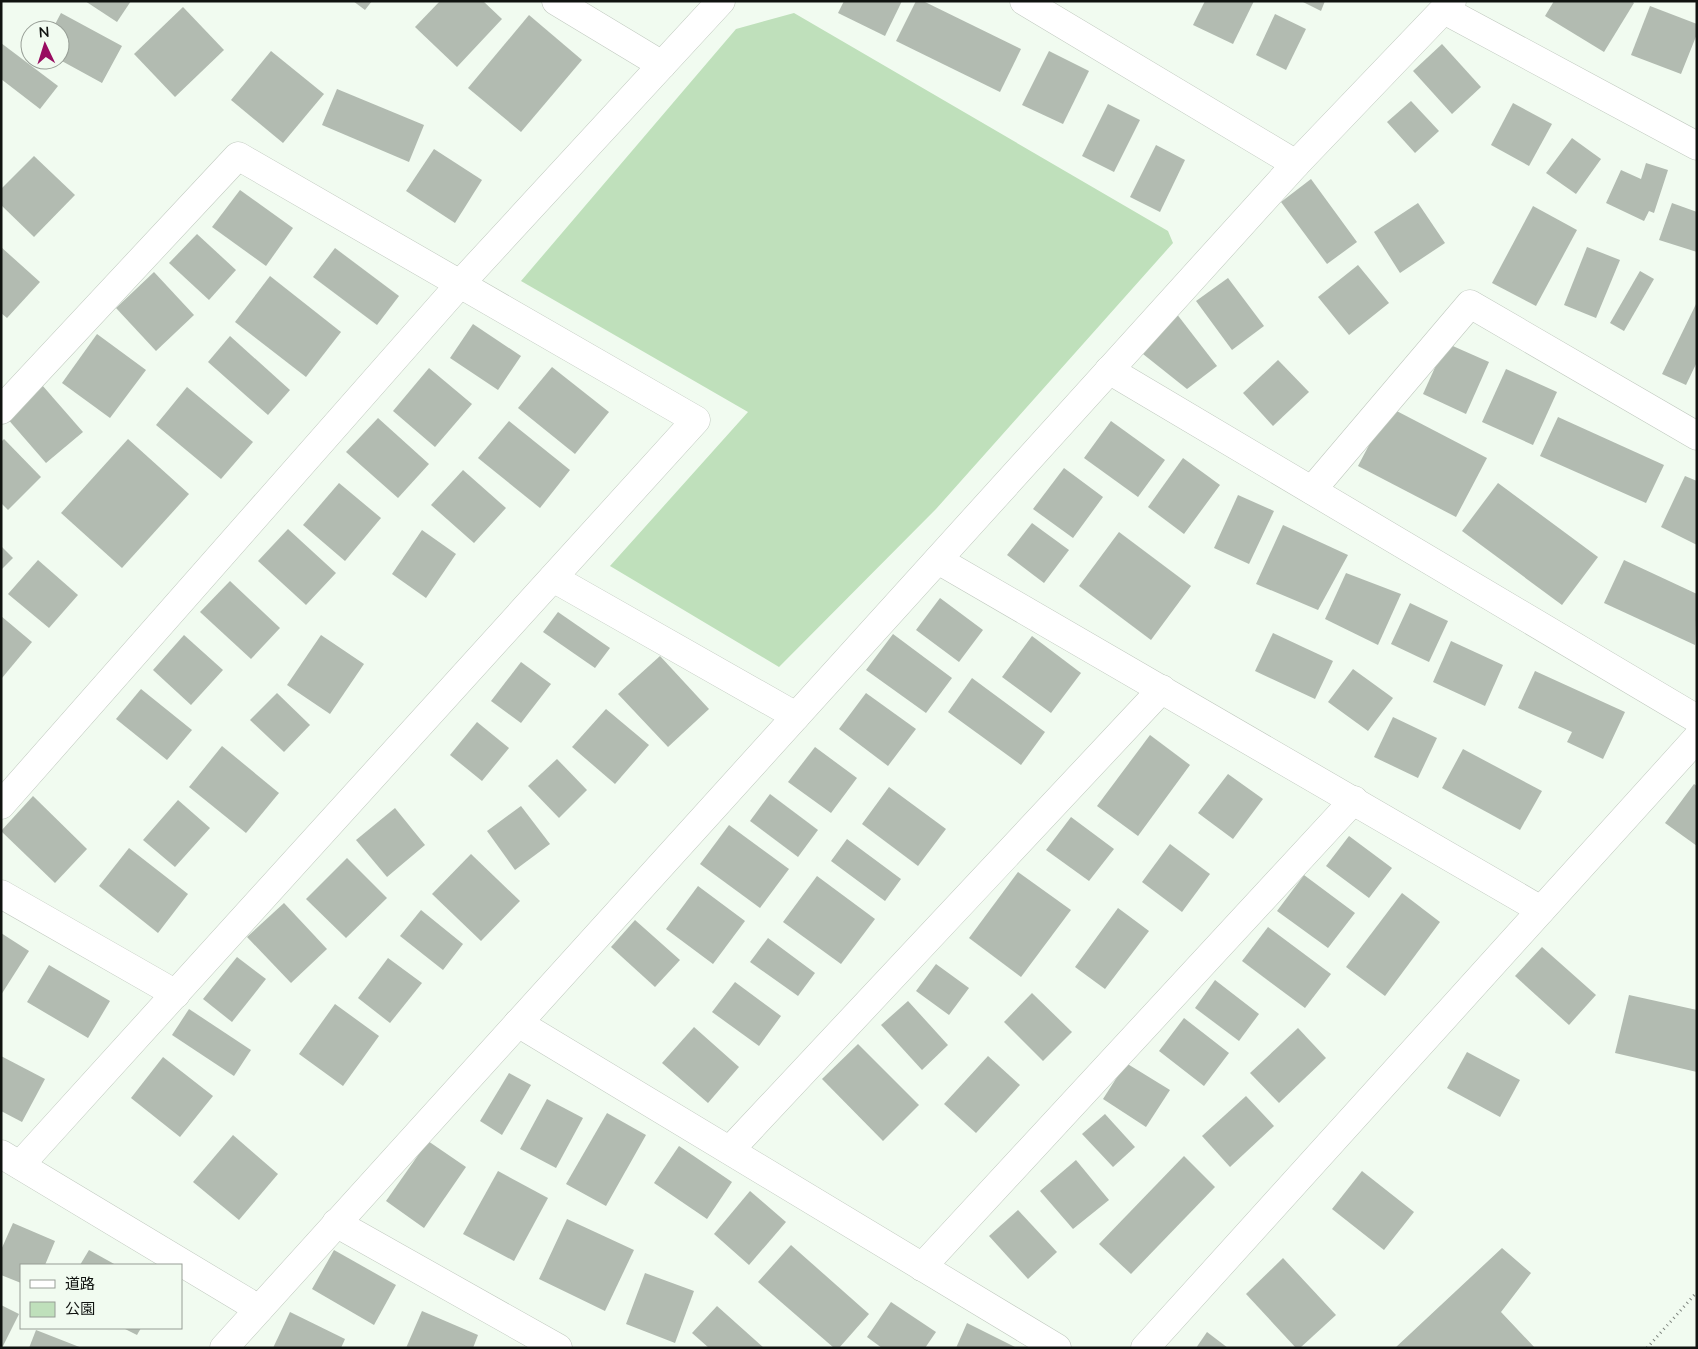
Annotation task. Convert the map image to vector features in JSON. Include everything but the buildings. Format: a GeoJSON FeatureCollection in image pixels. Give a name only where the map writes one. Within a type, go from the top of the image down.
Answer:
{"type":"FeatureCollection","features":[{"type":"Feature","properties":{"kind":"street"},"geometry":{"type":"LineString","coordinates":[[556,1],[662,65]]}},
{"type":"Feature","properties":{"kind":"street"},"geometry":{"type":"LineString","coordinates":[[1,805],[460,284],[721,1]]}},
{"type":"Feature","properties":{"kind":"street"},"geometry":{"type":"LineString","coordinates":[[1024,1],[1296,164]]}},
{"type":"Feature","properties":{"kind":"street"},"geometry":{"type":"LineString","coordinates":[[224,1348],[1296,164],[1448,6],[1697,146]]}},
{"type":"Feature","properties":{"kind":"street"},"geometry":{"type":"LineString","coordinates":[[1,410],[238,156],[696,420],[176,994],[11,1160],[259,1309]]}},
{"type":"Feature","properties":{"kind":"street"},"geometry":{"type":"LineString","coordinates":[[1312,490],[1470,304],[1697,436]]}},
{"type":"Feature","properties":{"kind":"street"},"geometry":{"type":"LineString","coordinates":[[1109,370],[1697,718]]}},
{"type":"Feature","properties":{"kind":"street"},"geometry":{"type":"LineString","coordinates":[[938,560],[1541,910]]}},
{"type":"Feature","properties":{"kind":"street"},"geometry":{"type":"LineString","coordinates":[[553,578],[796,716]]}},
{"type":"Feature","properties":{"kind":"street"},"geometry":{"type":"LineString","coordinates":[[730,1150],[1162,689]]}},
{"type":"Feature","properties":{"kind":"street"},"geometry":{"type":"LineString","coordinates":[[1145,1348],[1697,738]]}},
{"type":"Feature","properties":{"kind":"street"},"geometry":{"type":"LineString","coordinates":[[922,1267],[1354,800]]}},
{"type":"Feature","properties":{"kind":"street"},"geometry":{"type":"LineString","coordinates":[[1,894],[176,994]]}},
{"type":"Feature","properties":{"kind":"street"},"geometry":{"type":"LineString","coordinates":[[518,1023],[1057,1348]]}},
{"type":"Feature","properties":{"kind":"street"},"geometry":{"type":"LineString","coordinates":[[336,1223],[558,1348]]}},
{"type":"Feature","properties":{"kind":"path"},"geometry":{"type":"LineString","coordinates":[[1647,1348],[1697,1292]]}},
{"type":"Feature","properties":{"kind":"green space"},"geometry":{"type":"Polygon","coordinates":[[[794,13],[1168,231],[1173,243],[936,509],[779,667],[610,566],[748,412],[521,281],[736,29],[794,13]]]}}]}
